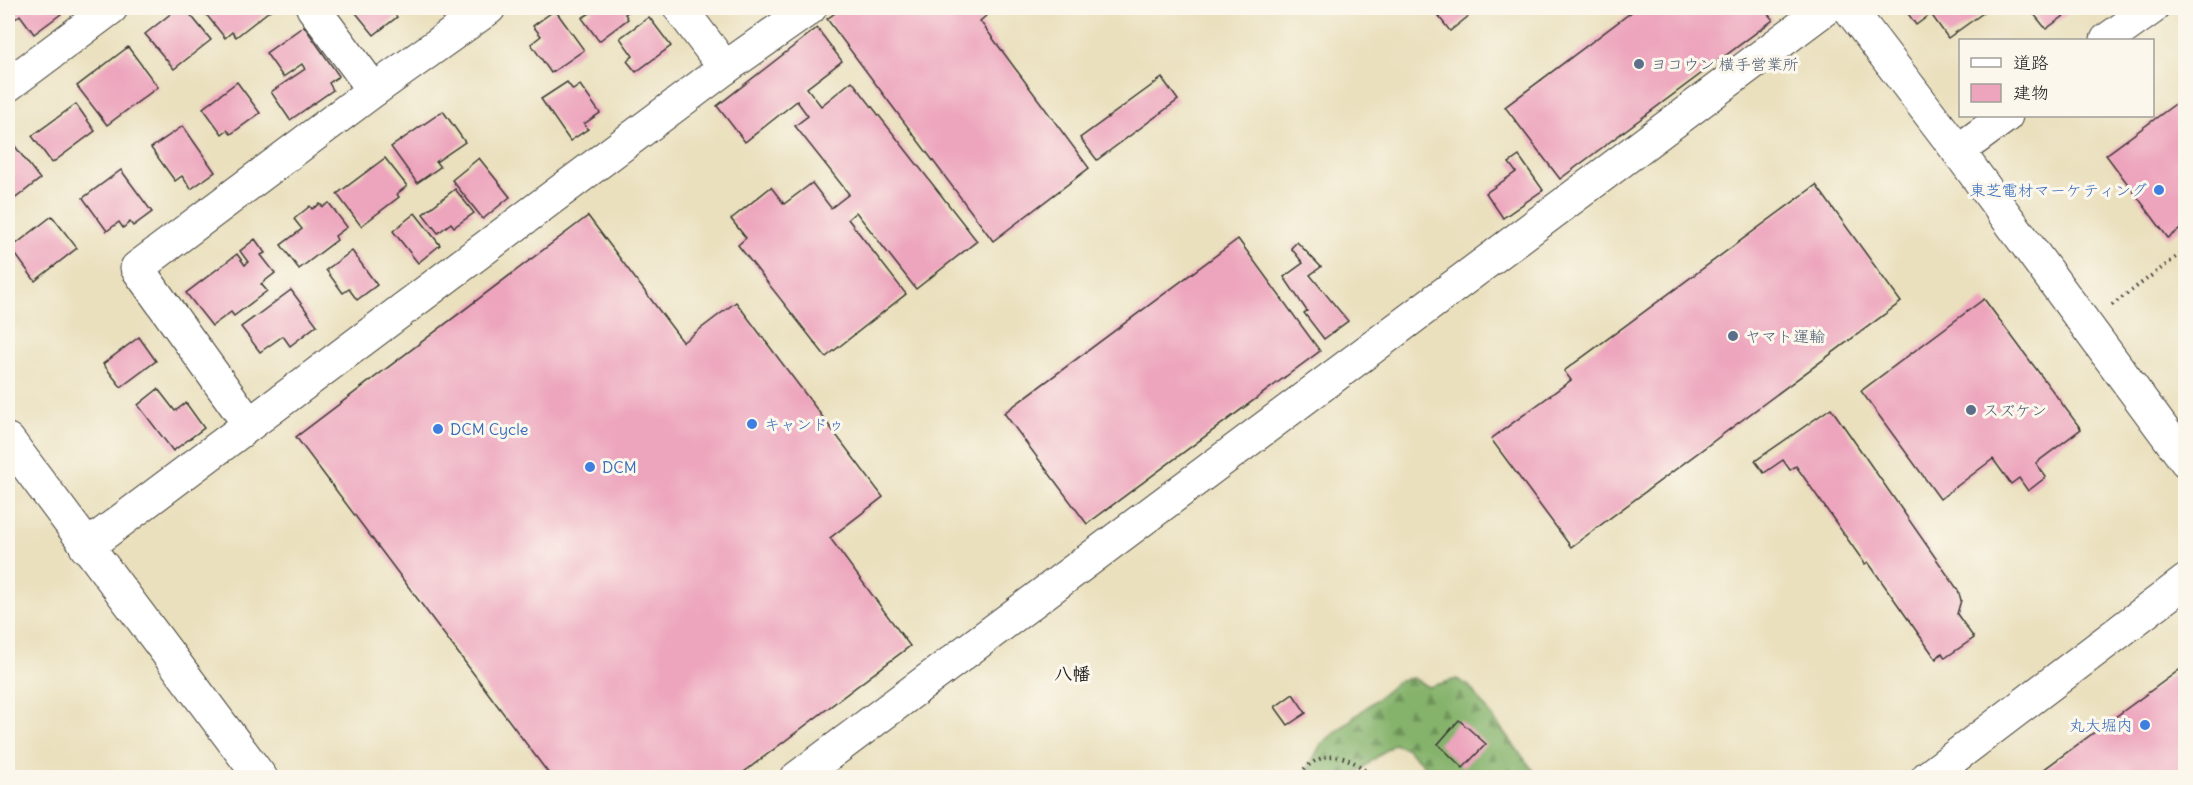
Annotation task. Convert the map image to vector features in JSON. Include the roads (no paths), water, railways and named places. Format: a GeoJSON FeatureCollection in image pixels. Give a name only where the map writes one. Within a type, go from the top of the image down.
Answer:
{"type":"FeatureCollection","features":[{"type":"Feature","properties":{"kind":"street"},"geometry":{"type":"LineString","coordinates":[[8,85],[111,8]]}},
{"type":"Feature","properties":{"kind":"street"},"geometry":{"type":"LineString","coordinates":[[313,8],[374,90]]}},
{"type":"Feature","properties":{"kind":"street"},"geometry":{"type":"LineString","coordinates":[[249,424],[137,268],[374,90],[489,8]]}},
{"type":"Feature","properties":{"kind":"street"},"geometry":{"type":"LineString","coordinates":[[680,8],[725,68]]}},
{"type":"Feature","properties":{"kind":"street"},"geometry":{"type":"LineString","coordinates":[[86,547],[725,68],[810,8]]}},
{"type":"Feature","properties":{"kind":"street"},"geometry":{"type":"LineString","coordinates":[[797,777],[1826,8]]}},
{"type":"Feature","properties":{"kind":"street"},"geometry":{"type":"LineString","coordinates":[[1850,8],[2186,461]]}},
{"type":"Feature","properties":{"kind":"street"},"geometry":{"type":"LineString","coordinates":[[2108,39],[2152,8]]}},
{"type":"Feature","properties":{"kind":"street"},"geometry":{"type":"LineString","coordinates":[[1958,151],[2005,117]]}},
{"type":"Feature","properties":{"kind":"street"},"geometry":{"type":"LineString","coordinates":[[8,440],[86,547],[261,777]]}},
{"type":"Feature","properties":{"kind":"street"},"geometry":{"type":"LineString","coordinates":[[1927,777],[2186,580]]}},
{"type":"Feature","properties":{"kind":"place","name":"ヨコウン 横手営業所"},"geometry":{"type":"Point","coordinates":[1639,64]}},
{"type":"Feature","properties":{"kind":"place","name":"東芝電材マーケティング"},"geometry":{"type":"Point","coordinates":[2159,190]}},
{"type":"Feature","properties":{"kind":"place","name":"ヤマト運輸"},"geometry":{"type":"Point","coordinates":[1733,336]}},
{"type":"Feature","properties":{"kind":"place","name":"スズケン"},"geometry":{"type":"Point","coordinates":[1971,410]}},
{"type":"Feature","properties":{"kind":"place","name":"キャンドゥ"},"geometry":{"type":"Point","coordinates":[752,424]}},
{"type":"Feature","properties":{"kind":"place","name":"DCM Cycle"},"geometry":{"type":"Point","coordinates":[438,429]}},
{"type":"Feature","properties":{"kind":"place","name":"DCM"},"geometry":{"type":"Point","coordinates":[590,467]}},
{"type":"Feature","properties":{"kind":"place","name":"丸大堀内"},"geometry":{"type":"Point","coordinates":[2145,725]}},
{"type":"Feature","properties":{"kind":"district","name":"八幡"},"geometry":{"type":"Point","coordinates":[1072,673]}}]}
